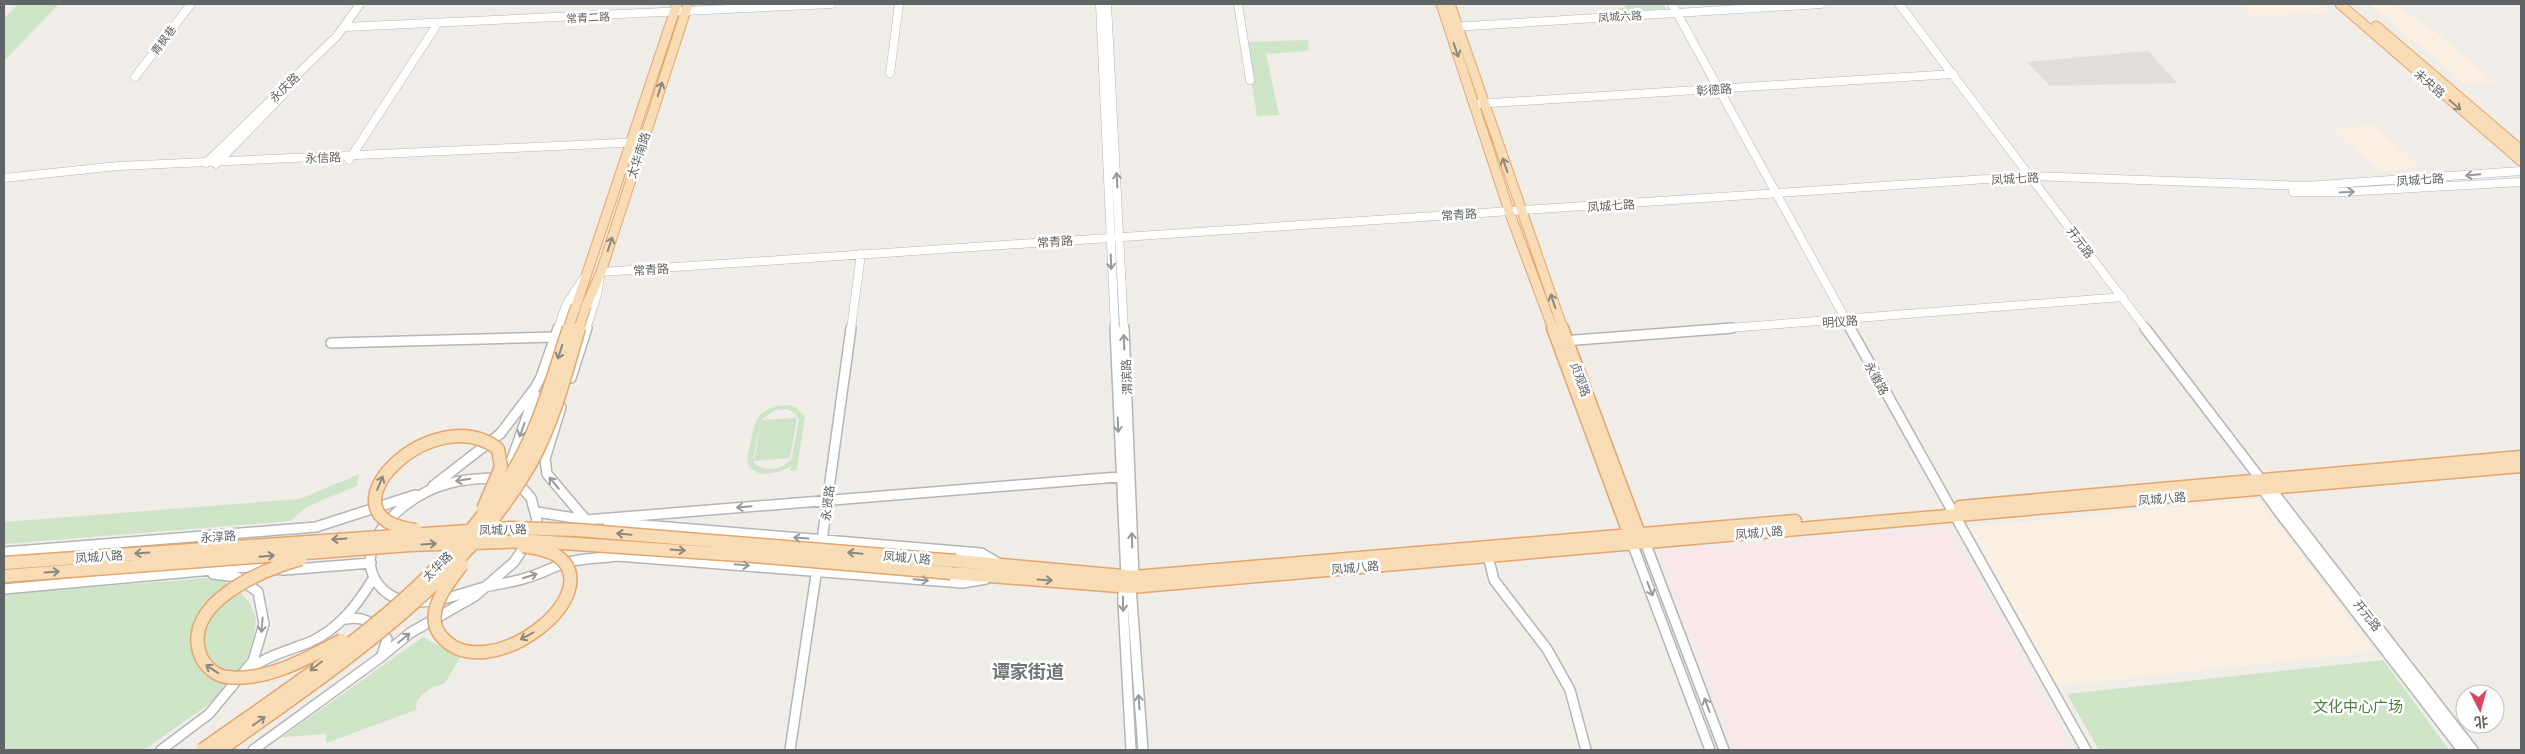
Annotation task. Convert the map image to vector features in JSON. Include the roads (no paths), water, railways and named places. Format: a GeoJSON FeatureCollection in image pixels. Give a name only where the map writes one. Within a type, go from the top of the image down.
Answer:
{"type":"FeatureCollection","features":[{"type":"Feature","properties":{"kind":"main road","name":"贞观路"},"geometry":{"type":"LineString","coordinates":[[1441,4],[1453,26],[1562,341],[1637,539]]}},
{"type":"Feature","properties":{"kind":"main road","name":"贞观路"},"geometry":{"type":"LineString","coordinates":[[1450,4],[1453,26]]}},
{"type":"Feature","properties":{"kind":"main road","name":"未央路"},"geometry":{"type":"LineString","coordinates":[[2340,4],[2521,162]]}},
{"type":"Feature","properties":{"kind":"main road","name":"未央路"},"geometry":{"type":"LineString","coordinates":[[2350,4],[2521,150]]}},
{"type":"Feature","properties":{"kind":"main road","name":"太华南路"},"geometry":{"type":"LineString","coordinates":[[581,306],[601,272],[687,8]]}},
{"type":"Feature","properties":{"kind":"main road","name":"太华南路"},"geometry":{"type":"LineString","coordinates":[[581,306],[588,273],[675,9]]}},
{"type":"Feature","properties":{"kind":"main road","name":"太华路"},"geometry":{"type":"LineString","coordinates":[[220,750],[402,615],[448,570],[504,503],[531,462],[546,429],[581,306]]}},
{"type":"Feature","properties":{"kind":"main road","name":"太华路"},"geometry":{"type":"LineString","coordinates":[[202,750],[371,626],[422,581],[481,517],[508,479],[530,439],[581,306]]}},
{"type":"Feature","properties":{"kind":"main road"},"geometry":{"type":"LineString","coordinates":[[442,532],[410,529],[393,524],[381,518],[376,509],[375,495],[383,475],[397,460],[419,446],[444,438],[464,437],[481,438],[498,449],[501,467],[488,494],[481,517]]}},
{"type":"Feature","properties":{"kind":"main road","name":"凤城八路"},"geometry":{"type":"LineString","coordinates":[[2265,486],[2521,457]]}},
{"type":"Feature","properties":{"kind":"main road","name":"凤城八路"},"geometry":{"type":"LineString","coordinates":[[4,563],[511,528],[577,530],[1128,582],[1953,511],[2521,466]]}},
{"type":"Feature","properties":{"kind":"main road"},"geometry":{"type":"LineString","coordinates":[[490,541],[535,548],[556,555],[567,568],[569,584],[564,601],[556,614],[526,637],[497,649],[458,650],[438,633],[434,614],[444,590],[497,520],[504,503]]}},
{"type":"Feature","properties":{"kind":"main road","name":"凤城八路"},"geometry":{"type":"LineString","coordinates":[[4,576],[340,550],[490,541],[587,543],[954,567]]}},
{"type":"Feature","properties":{"kind":"main road"},"geometry":{"type":"LineString","coordinates":[[340,550],[291,561],[259,572],[233,587],[220,599],[203,623],[197,637],[202,662],[212,671],[227,677],[256,675],[306,659],[371,626]]}},
{"type":"Feature","properties":{"kind":"street","name":"青枫巷"},"geometry":{"type":"LineString","coordinates":[[135,77],[191,4]]}},
{"type":"Feature","properties":{"kind":"street","name":"永庆路"},"geometry":{"type":"LineString","coordinates":[[348,27],[360,4]]}},
{"type":"Feature","properties":{"kind":"street","name":"永庆路"},"geometry":{"type":"LineString","coordinates":[[210,164],[348,27],[366,4]]}},
{"type":"Feature","properties":{"kind":"street","name":"常青二路"},"geometry":{"type":"LineString","coordinates":[[348,27],[687,8],[831,4]]}},
{"type":"Feature","properties":{"kind":"street"},"geometry":{"type":"LineString","coordinates":[[890,73],[899,4]]}},
{"type":"Feature","properties":{"kind":"street","name":"渭滨路"},"geometry":{"type":"LineString","coordinates":[[1100,4],[1115,237]]}},
{"type":"Feature","properties":{"kind":"street","name":"渭滨路"},"geometry":{"type":"LineString","coordinates":[[1107,4],[1125,476],[1131,750]]}},
{"type":"Feature","properties":{"kind":"street"},"geometry":{"type":"LineString","coordinates":[[1238,4],[1250,80]]}},
{"type":"Feature","properties":{"kind":"street","name":"永徽路"},"geometry":{"type":"LineString","coordinates":[[1672,4],[2086,750]]}},
{"type":"Feature","properties":{"kind":"street","name":"凤城六路"},"geometry":{"type":"LineString","coordinates":[[1453,26],[1822,4]]}},
{"type":"Feature","properties":{"kind":"street","name":"开元路"},"geometry":{"type":"LineString","coordinates":[[1899,4],[2034,179],[2462,750]]}},
{"type":"Feature","properties":{"kind":"street"},"geometry":{"type":"LineString","coordinates":[[350,158],[438,23]]}},
{"type":"Feature","properties":{"kind":"street","name":"彰德路"},"geometry":{"type":"LineString","coordinates":[[1479,104],[1953,74]]}},
{"type":"Feature","properties":{"kind":"street","name":"永信路"},"geometry":{"type":"LineString","coordinates":[[4,180],[210,164],[642,145]]}},
{"type":"Feature","properties":{"kind":"street","name":"凤城七路"},"geometry":{"type":"LineString","coordinates":[[1517,213],[2034,179],[2305,186],[2521,171]]}},
{"type":"Feature","properties":{"kind":"street","name":"凤城七路"},"geometry":{"type":"LineString","coordinates":[[2034,179],[2311,193],[2521,182]]}},
{"type":"Feature","properties":{"kind":"street","name":"常青路"},"geometry":{"type":"LineString","coordinates":[[601,272],[1115,237],[1517,213]]}},
{"type":"Feature","properties":{"kind":"street","name":"永贤路"},"geometry":{"type":"LineString","coordinates":[[790,750],[822,540],[861,254]]}},
{"type":"Feature","properties":{"kind":"street"},"geometry":{"type":"LineString","coordinates":[[601,272],[588,327],[545,459],[547,474],[586,520],[1125,476]]}},
{"type":"Feature","properties":{"kind":"street"},"geometry":{"type":"LineString","coordinates":[[500,478],[512,459],[566,305],[588,273]]}},
{"type":"Feature","properties":{"kind":"street","name":"明仪路"},"geometry":{"type":"LineString","coordinates":[[1562,341],[2123,297]]}},
{"type":"Feature","properties":{"kind":"street"},"geometry":{"type":"LineString","coordinates":[[331,343],[554,337]]}},
{"type":"Feature","properties":{"kind":"street"},"geometry":{"type":"LineString","coordinates":[[483,588],[456,597],[429,602],[404,601],[385,593],[373,579],[371,563],[374,542],[386,523],[404,506],[427,492],[500,434],[535,388],[543,373]]}},
{"type":"Feature","properties":{"kind":"street"},"geometry":{"type":"LineString","coordinates":[[252,750],[382,656],[412,632],[463,604],[506,570],[524,551],[535,531],[537,512],[531,496],[519,485],[500,478],[478,477],[452,481],[427,492]]}},
{"type":"Feature","properties":{"kind":"street","name":"开元路"},"geometry":{"type":"LineString","coordinates":[[2265,486],[2473,750]]}},
{"type":"Feature","properties":{"kind":"street","name":"永淳路"},"geometry":{"type":"LineString","coordinates":[[4,552],[316,527],[427,492]]}},
{"type":"Feature","properties":{"kind":"street","name":"凤城八路"},"geometry":{"type":"LineString","coordinates":[[483,588],[527,578],[569,562],[618,556],[963,583],[1000,571],[981,553],[667,528],[586,520],[537,512]]}},
{"type":"Feature","properties":{"kind":"street"},"geometry":{"type":"LineString","coordinates":[[643,558],[645,544],[653,533],[667,528]]}},
{"type":"Feature","properties":{"kind":"street","name":"贞观路"},"geometry":{"type":"LineString","coordinates":[[1637,539],[1710,750]]}},
{"type":"Feature","properties":{"kind":"street","name":"贞观路"},"geometry":{"type":"LineString","coordinates":[[1637,539],[1724,750]]}},
{"type":"Feature","properties":{"kind":"street"},"geometry":{"type":"LineString","coordinates":[[141,578],[155,570],[168,547],[164,540]]}},
{"type":"Feature","properties":{"kind":"street"},"geometry":{"type":"LineString","coordinates":[[1486,551],[1494,580],[1514,610],[1547,649],[1570,690],[1586,750]]}},
{"type":"Feature","properties":{"kind":"street"},"geometry":{"type":"LineString","coordinates":[[4,589],[141,578],[195,571],[245,568],[284,570],[371,563]]}},
{"type":"Feature","properties":{"kind":"street"},"geometry":{"type":"LineString","coordinates":[[161,750],[209,714],[253,661],[264,624],[258,592],[236,577],[195,571]]}},
{"type":"Feature","properties":{"kind":"street"},"geometry":{"type":"LineString","coordinates":[[229,690],[253,667],[276,653],[327,634],[353,610],[373,579]]}},
{"type":"Feature","properties":{"kind":"street","name":"渭滨路"},"geometry":{"type":"LineString","coordinates":[[1128,582],[1143,750]]}},
{"type":"Feature","properties":{"kind":"street"},"geometry":{"type":"LineString","coordinates":[[343,620],[359,616],[372,621],[386,639],[382,656]]}},
{"type":"Feature","properties":{"kind":"district","name":"谭家街道"},"geometry":{"type":"Point","coordinates":[1028,671]}},
{"type":"Feature","properties":{"kind":"park label","name":"文化中心广场"},"geometry":{"type":"Point","coordinates":[2358,706]}}]}
